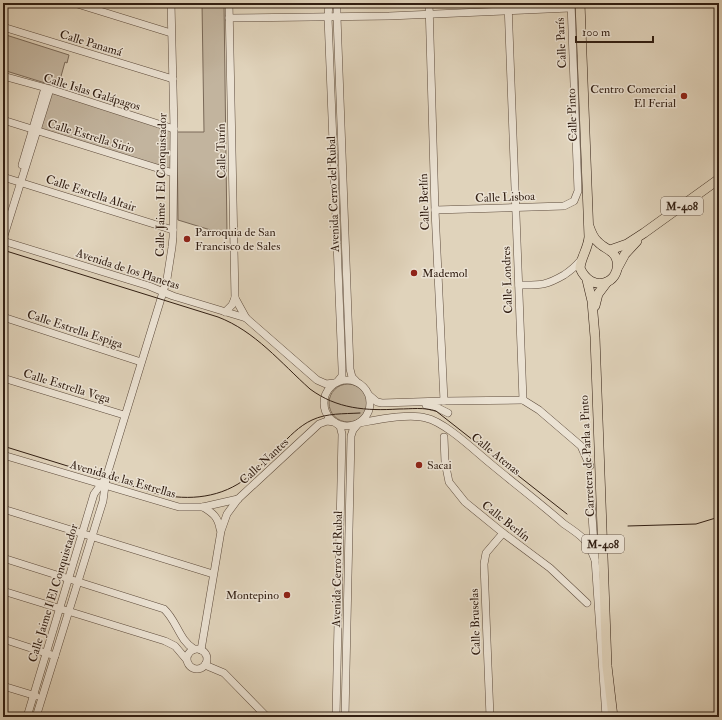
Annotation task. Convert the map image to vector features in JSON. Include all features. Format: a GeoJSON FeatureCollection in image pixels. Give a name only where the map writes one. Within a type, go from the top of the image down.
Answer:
{"type":"FeatureCollection","features":[{"type":"Feature","properties":{"kind":"main road","name":"Calle Pinto"},"geometry":{"type":"LineString","coordinates":[[580,3],[589,226],[589,245],[586,251]]}},
{"type":"Feature","properties":{"kind":"main road","name":"M-408"},"geometry":{"type":"LineString","coordinates":[[586,251],[597,246],[606,248],[627,244],[719,179]]}},
{"type":"Feature","properties":{"kind":"main road"},"geometry":{"type":"LineString","coordinates":[[589,226],[593,237],[615,255],[618,267]]}},
{"type":"Feature","properties":{"kind":"main road","name":"M-408"},"geometry":{"type":"LineString","coordinates":[[607,282],[616,274],[625,254],[644,233]]}},
{"type":"Feature","properties":{"kind":"main road"},"geometry":{"type":"LineString","coordinates":[[580,261],[586,251]]}},
{"type":"Feature","properties":{"kind":"main road","name":"M-408"},"geometry":{"type":"LineString","coordinates":[[580,261],[580,268],[586,279]]}},
{"type":"Feature","properties":{"kind":"main road"},"geometry":{"type":"LineString","coordinates":[[586,279],[595,284],[607,282]]}},
{"type":"Feature","properties":{"kind":"main road","name":"Carretera de Parla a Pinto"},"geometry":{"type":"LineString","coordinates":[[586,279],[592,301],[606,651],[613,717]]}},
{"type":"Feature","properties":{"kind":"main road","name":"Carretera de Parla a Pinto"},"geometry":{"type":"LineString","coordinates":[[594,337],[595,301],[601,288],[607,282]]}},
{"type":"Feature","properties":{"kind":"street"},"geometry":{"type":"LineString","coordinates":[[74,3],[171,33]]}},
{"type":"Feature","properties":{"kind":"street","name":"Calle Jaime I El Conquistador"},"geometry":{"type":"LineString","coordinates":[[36,717],[103,501],[103,485],[167,279],[173,230],[174,129],[171,3]]}},
{"type":"Feature","properties":{"kind":"street","name":"Calle Turín"},"geometry":{"type":"LineString","coordinates":[[229,3],[235,298],[246,318],[319,382],[329,384],[336,382]]}},
{"type":"Feature","properties":{"kind":"street","name":"Avenida Cerro del Rubal"},"geometry":{"type":"LineString","coordinates":[[329,3],[328,17],[342,368],[342,376],[336,382]]}},
{"type":"Feature","properties":{"kind":"street","name":"Avenida Cerro del Rubal"},"geometry":{"type":"LineString","coordinates":[[337,3],[350,371],[352,377],[356,381]]}},
{"type":"Feature","properties":{"kind":"street","name":"Calle Berlín"},"geometry":{"type":"LineString","coordinates":[[429,3],[444,401]]}},
{"type":"Feature","properties":{"kind":"street"},"geometry":{"type":"LineString","coordinates":[[229,18],[337,17],[429,13],[508,7],[571,6]]}},
{"type":"Feature","properties":{"kind":"street","name":"Calle París"},"geometry":{"type":"LineString","coordinates":[[571,6],[578,191],[574,201]]}},
{"type":"Feature","properties":{"kind":"street","name":"Calle Londres"},"geometry":{"type":"LineString","coordinates":[[508,7],[523,400]]}},
{"type":"Feature","properties":{"kind":"street","name":"Calle Panamá"},"geometry":{"type":"LineString","coordinates":[[3,27],[173,79]]}},
{"type":"Feature","properties":{"kind":"street","name":"Calle Islas Galápagos"},"geometry":{"type":"LineString","coordinates":[[3,76],[174,129]]}},
{"type":"Feature","properties":{"kind":"street"},"geometry":{"type":"LineString","coordinates":[[3,240],[19,182],[48,89]]}},
{"type":"Feature","properties":{"kind":"street","name":"Calle Estrella Sirio"},"geometry":{"type":"LineString","coordinates":[[3,120],[173,173]]}},
{"type":"Feature","properties":{"kind":"street","name":"Calle Estrella Altair"},"geometry":{"type":"LineString","coordinates":[[3,177],[173,230]]}},
{"type":"Feature","properties":{"kind":"street"},"geometry":{"type":"LineString","coordinates":[[3,224],[19,182]]}},
{"type":"Feature","properties":{"kind":"street","name":"Calle Lisboa"},"geometry":{"type":"LineString","coordinates":[[436,210],[564,206],[574,201]]}},
{"type":"Feature","properties":{"kind":"street","name":"Avenida de los Planetas"},"geometry":{"type":"LineString","coordinates":[[3,240],[246,318]]}},
{"type":"Feature","properties":{"kind":"street"},"geometry":{"type":"LineString","coordinates":[[519,285],[540,285],[551,283],[570,271],[580,261]]}},
{"type":"Feature","properties":{"kind":"street"},"geometry":{"type":"LineString","coordinates":[[570,271],[586,279]]}},
{"type":"Feature","properties":{"kind":"street"},"geometry":{"type":"LineString","coordinates":[[225,312],[232,305],[235,298]]}},
{"type":"Feature","properties":{"kind":"street","name":"Calle Estrella Espiga"},"geometry":{"type":"LineString","coordinates":[[3,317],[141,362]]}},
{"type":"Feature","properties":{"kind":"street","name":"Calle Estrella Vega"},"geometry":{"type":"LineString","coordinates":[[3,378],[124,415]]}},
{"type":"Feature","properties":{"kind":"street"},"geometry":{"type":"LineString","coordinates":[[370,396],[368,413],[365,418],[359,423],[348,426],[336,423],[327,415],[324,406],[328,390],[336,382],[349,379],[356,381],[365,387],[370,396],[377,402],[382,403],[523,400],[539,410],[581,446],[590,466]]}},
{"type":"Feature","properties":{"kind":"street"},"geometry":{"type":"LineString","coordinates":[[419,403],[438,408],[448,413]]}},
{"type":"Feature","properties":{"kind":"street","name":"Calle Atenas"},"geometry":{"type":"LineString","coordinates":[[359,423],[385,418],[419,417],[428,418],[444,427],[564,524],[583,537],[591,549],[595,560]]}},
{"type":"Feature","properties":{"kind":"street","name":"Calle Nantes"},"geometry":{"type":"LineString","coordinates":[[198,649],[221,531],[227,514],[238,499],[319,424],[327,421],[336,423]]}},
{"type":"Feature","properties":{"kind":"street","name":"Avenida Cerro del Rubal"},"geometry":{"type":"LineString","coordinates":[[336,423],[340,426],[342,434],[336,717]]}},
{"type":"Feature","properties":{"kind":"street","name":"Avenida Cerro del Rubal"},"geometry":{"type":"LineString","coordinates":[[345,717],[351,436],[353,430],[359,423]]}},
{"type":"Feature","properties":{"kind":"street","name":"Calle Berlín"},"geometry":{"type":"LineString","coordinates":[[444,427],[445,462],[449,482],[465,502],[550,568],[587,603]]}},
{"type":"Feature","properties":{"kind":"street"},"geometry":{"type":"LineString","coordinates":[[444,437],[449,433],[453,433]]}},
{"type":"Feature","properties":{"kind":"street","name":"Avenida de las Estrellas"},"geometry":{"type":"LineString","coordinates":[[3,455],[178,507],[203,507],[238,499]]}},
{"type":"Feature","properties":{"kind":"street","name":"Calle Jaime I El Conquistador"},"geometry":{"type":"LineString","coordinates":[[27,717],[95,492],[103,485]]}},
{"type":"Feature","properties":{"kind":"street"},"geometry":{"type":"LineString","coordinates":[[591,501],[606,717]]}},
{"type":"Feature","properties":{"kind":"street"},"geometry":{"type":"LineString","coordinates":[[203,507],[216,516],[221,531]]}},
{"type":"Feature","properties":{"kind":"street"},"geometry":{"type":"LineString","coordinates":[[3,510],[213,574]]}},
{"type":"Feature","properties":{"kind":"street","name":"Calle Bruselas"},"geometry":{"type":"LineString","coordinates":[[490,717],[484,564],[486,553],[503,533]]}},
{"type":"Feature","properties":{"kind":"street"},"geometry":{"type":"LineString","coordinates":[[3,558],[164,609],[171,615],[181,636],[189,646],[198,649],[207,656],[205,665],[200,669],[193,669],[188,665],[186,659],[175,646],[165,641],[3,591]]}},
{"type":"Feature","properties":{"kind":"street"},"geometry":{"type":"LineString","coordinates":[[3,639],[55,656]]}},
{"type":"Feature","properties":{"kind":"street"},"geometry":{"type":"LineString","coordinates":[[186,659],[188,653],[198,649]]}},
{"type":"Feature","properties":{"kind":"street"},"geometry":{"type":"LineString","coordinates":[[205,665],[224,673],[267,717]]}},
{"type":"Feature","properties":{"kind":"street"},"geometry":{"type":"LineString","coordinates":[[3,686],[42,698]]}},
{"type":"Feature","properties":{"kind":"shaded area"},"geometry":{"type":"Polygon","coordinates":[[[202,3],[224,3],[227,235],[178,220],[177,132],[204,132],[202,3]]]}},
{"type":"Feature","properties":{"kind":"shaded area"},"geometry":{"type":"Polygon","coordinates":[[[3,34],[69,55],[67,63],[65,62],[58,87],[3,70],[3,34]]]}},
{"type":"Feature","properties":{"kind":"shaded area"},"geometry":{"type":"Polygon","coordinates":[[[49,92],[174,130],[173,173],[37,130],[49,92]]]}},
{"type":"Feature","properties":{"kind":"shaded area"},"geometry":{"type":"Polygon","coordinates":[[[344,384],[352,384],[364,393],[367,403],[364,413],[358,419],[352,422],[344,422],[332,413],[329,407],[329,399],[338,387],[344,384]]]}},
{"type":"Feature","properties":{"kind":"tram line"},"geometry":{"type":"LineString","coordinates":[[3,250],[218,317],[244,330],[256,339],[310,389],[320,396],[341,405],[375,410],[422,409],[436,411],[567,514]]}},
{"type":"Feature","properties":{"kind":"tram line"},"geometry":{"type":"LineString","coordinates":[[3,446],[158,494],[181,497],[205,496],[227,490],[248,477],[294,432],[312,420],[329,415],[360,413]]}},
{"type":"Feature","properties":{"kind":"tram line"},"geometry":{"type":"LineString","coordinates":[[628,526],[696,524],[719,517]]}},
{"type":"Feature","properties":{"kind":"place","name":"Centro Comercial El Ferial"},"geometry":{"type":"Point","coordinates":[684,96]}},
{"type":"Feature","properties":{"kind":"place","name":"Parroquia de San Francisco de Sales"},"geometry":{"type":"Point","coordinates":[187,239]}},
{"type":"Feature","properties":{"kind":"place","name":"Mademol"},"geometry":{"type":"Point","coordinates":[414,273]}},
{"type":"Feature","properties":{"kind":"place","name":"Sacai"},"geometry":{"type":"Point","coordinates":[419,465]}},
{"type":"Feature","properties":{"kind":"place","name":"Montepino"},"geometry":{"type":"Point","coordinates":[287,595]}}]}
